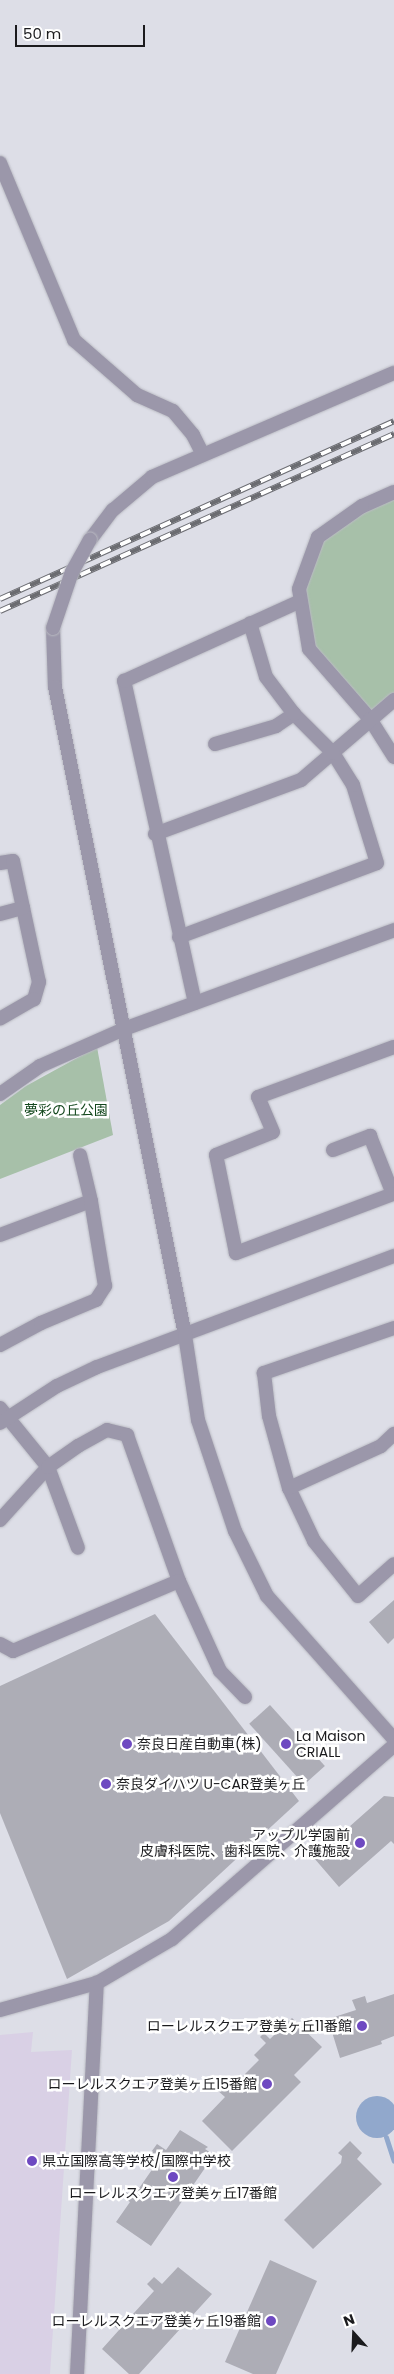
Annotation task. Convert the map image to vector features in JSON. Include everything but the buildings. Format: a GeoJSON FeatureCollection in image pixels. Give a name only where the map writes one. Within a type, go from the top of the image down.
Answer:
{"type":"FeatureCollection","features":[{"type":"Feature","properties":{"kind":"street"},"geometry":{"type":"LineString","coordinates":[[0,163],[74,340],[137,394],[173,411],[193,435],[203,455]]}},
{"type":"Feature","properties":{"kind":"street"},"geometry":{"type":"LineString","coordinates":[[394,373],[152,477],[113,510],[90,540],[72,572],[53,628],[56,687],[185,1335],[198,1420],[235,1531],[267,1596],[394,1740]]}},
{"type":"Feature","properties":{"kind":"street"},"geometry":{"type":"LineString","coordinates":[[394,492],[362,506],[318,537],[299,589],[309,649],[370,719],[394,757]]}},
{"type":"Feature","properties":{"kind":"street"},"geometry":{"type":"LineString","coordinates":[[195,1003],[155,834],[124,681],[300,601]]}},
{"type":"Feature","properties":{"kind":"street"},"geometry":{"type":"LineString","coordinates":[[179,937],[377,863],[353,785],[333,753],[294,714],[266,677],[250,623]]}},
{"type":"Feature","properties":{"kind":"street"},"geometry":{"type":"LineString","coordinates":[[155,834],[301,780],[394,700]]}},
{"type":"Feature","properties":{"kind":"street"},"geometry":{"type":"LineString","coordinates":[[215,744],[276,726],[294,714]]}},
{"type":"Feature","properties":{"kind":"street"},"geometry":{"type":"LineString","coordinates":[[0,862],[13,861],[39,982],[34,999],[0,1019]]}},
{"type":"Feature","properties":{"kind":"street"},"geometry":{"type":"LineString","coordinates":[[0,914],[23,908]]}},
{"type":"Feature","properties":{"kind":"street"},"geometry":{"type":"LineString","coordinates":[[0,1094],[40,1066],[124,1029],[394,930]]}},
{"type":"Feature","properties":{"kind":"street"},"geometry":{"type":"LineString","coordinates":[[333,1150],[370,1136],[394,1195],[236,1252],[216,1155],[274,1132],[258,1097],[394,1047]]}},
{"type":"Feature","properties":{"kind":"street"},"geometry":{"type":"LineString","coordinates":[[0,1346],[40,1323],[96,1300],[105,1286],[91,1201],[80,1155]]}},
{"type":"Feature","properties":{"kind":"street"},"geometry":{"type":"LineString","coordinates":[[0,1235],[91,1201]]}},
{"type":"Feature","properties":{"kind":"street"},"geometry":{"type":"LineString","coordinates":[[78,1548],[48,1467],[2,1416],[97,1368],[394,1256]]}},
{"type":"Feature","properties":{"kind":"street"},"geometry":{"type":"LineString","coordinates":[[394,1328],[264,1373],[269,1416],[289,1488],[314,1541],[358,1596],[394,1564]]}},
{"type":"Feature","properties":{"kind":"street"},"geometry":{"type":"LineString","coordinates":[[0,1520],[48,1467],[107,1430],[127,1435],[179,1581],[220,1671],[245,1697]]}},
{"type":"Feature","properties":{"kind":"street"},"geometry":{"type":"LineString","coordinates":[[289,1488],[381,1446],[394,1434]]}},
{"type":"Feature","properties":{"kind":"street"},"geometry":{"type":"LineString","coordinates":[[0,1644],[13,1651],[179,1581]]}},
{"type":"Feature","properties":{"kind":"street"},"geometry":{"type":"LineString","coordinates":[[0,2010],[97,1983],[172,1939],[394,1745]]}},
{"type":"Feature","properties":{"kind":"street"},"geometry":{"type":"LineString","coordinates":[[77,2374],[97,1983]]}},
{"type":"Feature","properties":{"kind":"shaded area","name":"県立国際高等学校/国際中学校"},"geometry":{"type":"Polygon","coordinates":[[[33,2032],[31,2052],[72,2050],[50,2374],[0,2374],[0,2035],[33,2032]]]}},
{"type":"Feature","properties":{"kind":"green space"},"geometry":{"type":"Polygon","coordinates":[[[394,492],[394,700],[370,719],[309,649],[299,589],[318,537],[394,492]]]}},
{"type":"Feature","properties":{"kind":"green space","name":"夢彩の丘公園"},"geometry":{"type":"Polygon","coordinates":[[[97,1047],[113,1135],[0,1179],[0,1105],[26,1086],[97,1047]]]}},
{"type":"Feature","properties":{"kind":"water"},"geometry":{"type":"Polygon","coordinates":[[[377,2096],[392,2102],[398,2117],[392,2132],[377,2138],[362,2132],[356,2117],[362,2102],[377,2096]]]}},
{"type":"Feature","properties":{"kind":"waterway"},"geometry":{"type":"LineString","coordinates":[[386,2137],[394,2161]]}},
{"type":"Feature","properties":{"kind":"railway"},"geometry":{"type":"LineString","coordinates":[[0,599],[394,421]]}},
{"type":"Feature","properties":{"kind":"railway"},"geometry":{"type":"LineString","coordinates":[[0,611],[394,434]]}},
{"type":"Feature","properties":{"kind":"place","name":"奈良日産自動車(株)"},"geometry":{"type":"Point","coordinates":[127,1744]}},
{"type":"Feature","properties":{"kind":"place","name":"La Maison CRIALL"},"geometry":{"type":"Point","coordinates":[286,1744]}},
{"type":"Feature","properties":{"kind":"place","name":"奈良ダイハツ U-CAR登美ヶ丘"},"geometry":{"type":"Point","coordinates":[106,1784]}},
{"type":"Feature","properties":{"kind":"place","name":"アップル学園前 皮膚科医院、歯科医院、介護施設"},"geometry":{"type":"Point","coordinates":[360,1843]}},
{"type":"Feature","properties":{"kind":"place","name":"ローレルスクエア登美ヶ丘11番館"},"geometry":{"type":"Point","coordinates":[362,2026]}},
{"type":"Feature","properties":{"kind":"place","name":"ローレルスクエア登美ヶ丘15番館"},"geometry":{"type":"Point","coordinates":[267,2084]}},
{"type":"Feature","properties":{"kind":"place","name":"県立国際高等学校/国際中学校"},"geometry":{"type":"Point","coordinates":[32,2161]}},
{"type":"Feature","properties":{"kind":"place","name":"ローレルスクエア登美ヶ丘17番館"},"geometry":{"type":"Point","coordinates":[173,2177]}},
{"type":"Feature","properties":{"kind":"place","name":"ローレルスクエア登美ヶ丘19番館"},"geometry":{"type":"Point","coordinates":[271,2321]}}]}
